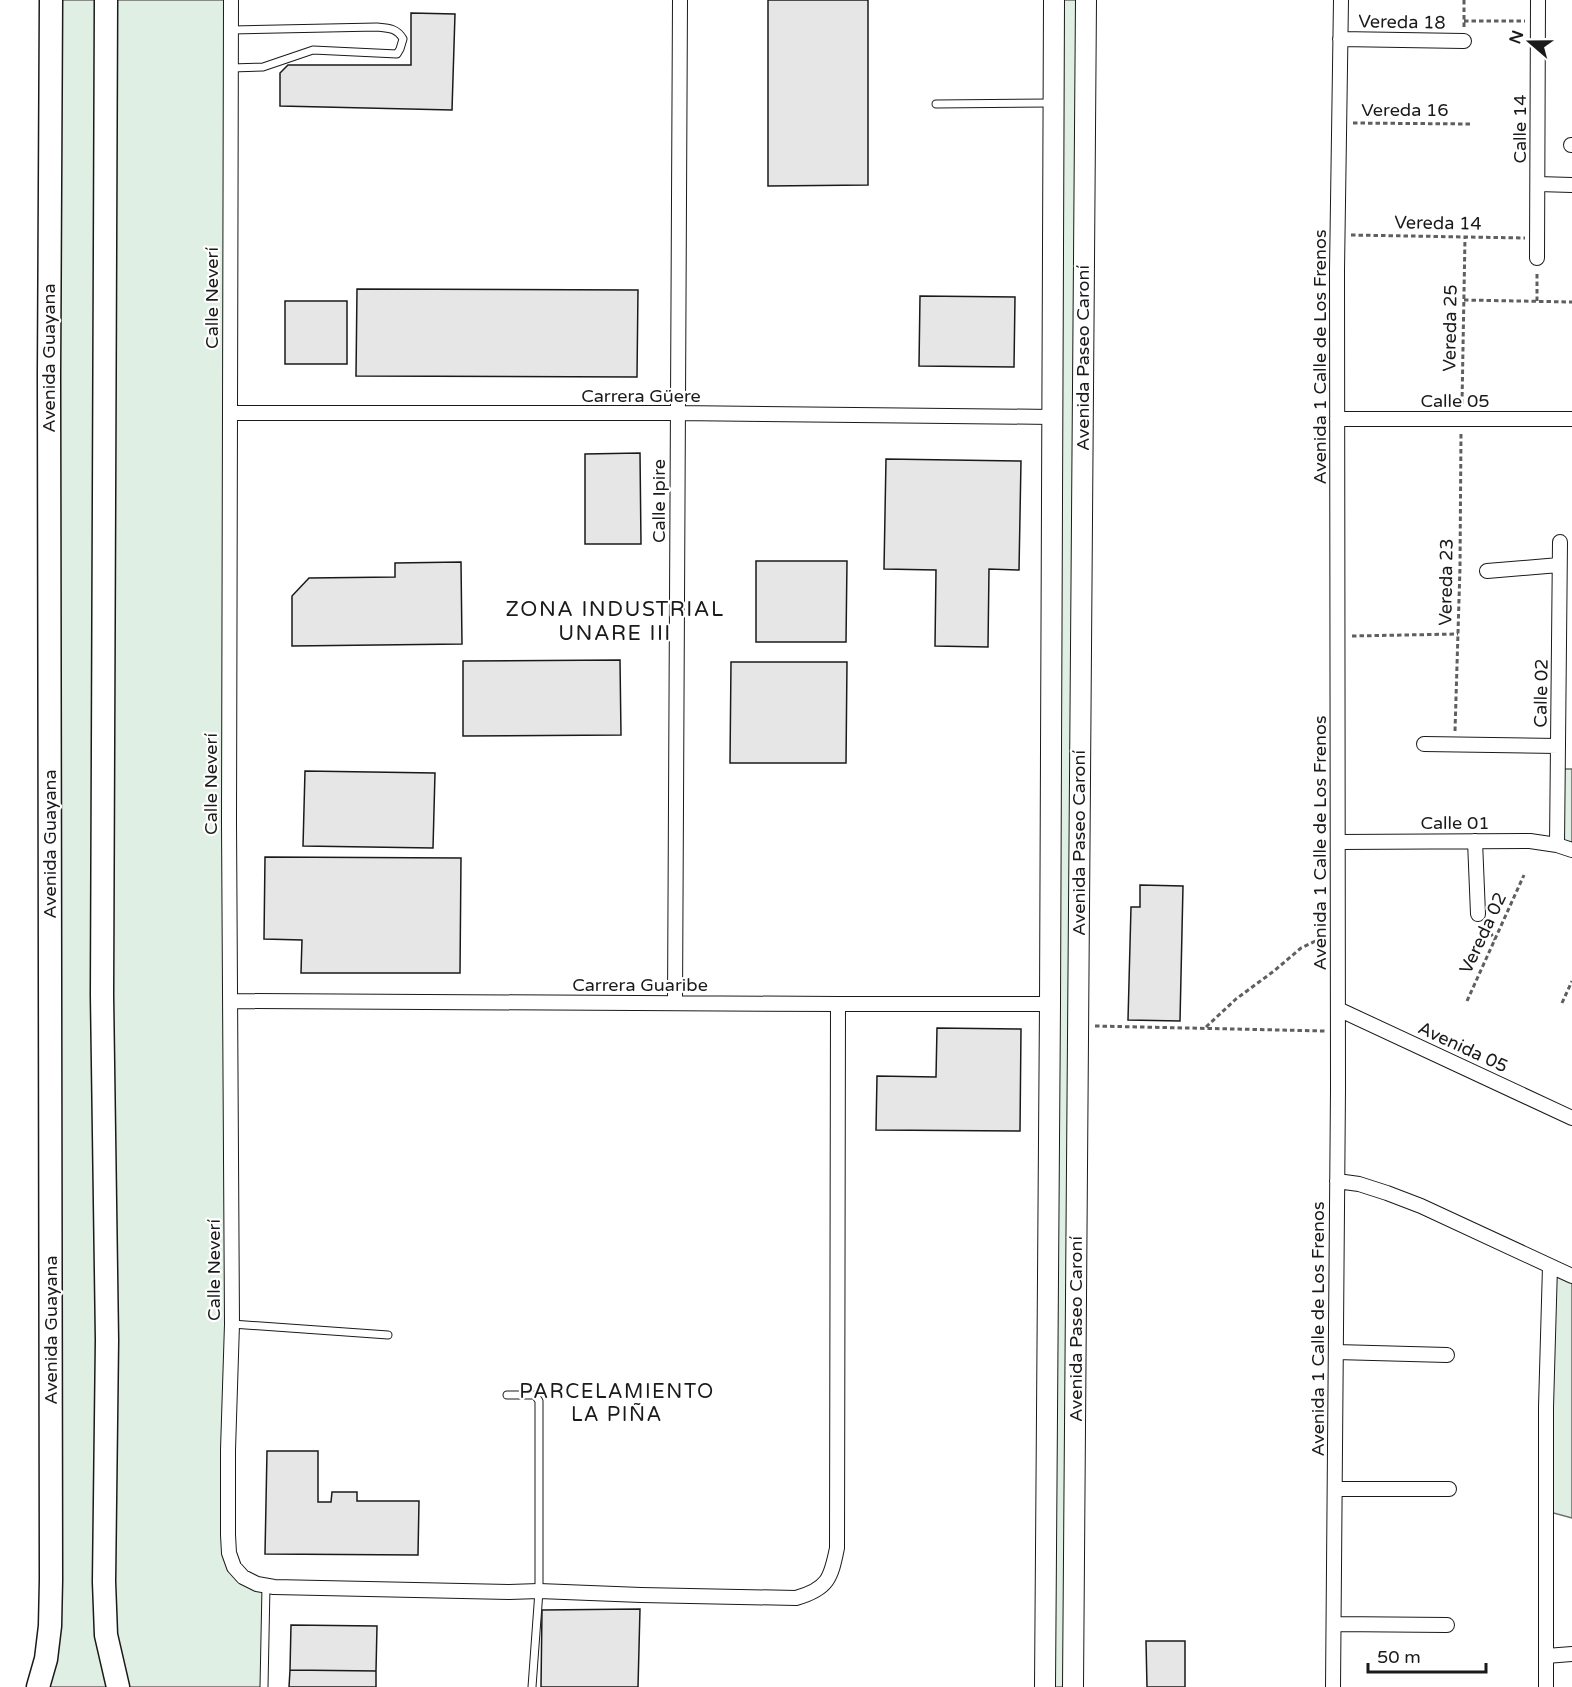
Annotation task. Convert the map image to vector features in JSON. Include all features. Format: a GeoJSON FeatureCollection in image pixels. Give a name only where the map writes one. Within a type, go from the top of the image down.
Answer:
{"type":"FeatureCollection","features":[{"type":"Feature","properties":{"kind":"main road","name":"Avenida Guayana"},"geometry":{"type":"LineString","coordinates":[[38,1687],[49,1637],[51,1580],[49,375],[51,0]]}},
{"type":"Feature","properties":{"kind":"main road"},"geometry":{"type":"LineString","coordinates":[[106,0],[102,971],[107,1340],[104,1582],[106,1635],[118,1687]]}},
{"type":"Feature","properties":{"kind":"street","name":"Calle Neverí"},"geometry":{"type":"LineString","coordinates":[[231,0],[232,1324],[228,1535],[229,1552],[234,1567],[243,1576],[266,1586]]}},
{"type":"Feature","properties":{"kind":"street","name":"Calle Ipire"},"geometry":{"type":"LineString","coordinates":[[675,1003],[680,0]]}},
{"type":"Feature","properties":{"kind":"street","name":"Avenida Paseo Caroní"},"geometry":{"type":"LineString","coordinates":[[1045,1687],[1054,0]]}},
{"type":"Feature","properties":{"kind":"street","name":"Avenida Paseo Caroní"},"geometry":{"type":"LineString","coordinates":[[1073,1687],[1086,0]]}},
{"type":"Feature","properties":{"kind":"street","name":"Avenida 1 Calle de Los Frenos"},"geometry":{"type":"LineString","coordinates":[[1333,1687],[1338,1031],[1337,419],[1341,0]]}},
{"type":"Feature","properties":{"kind":"street","name":"Calle 14"},"geometry":{"type":"LineString","coordinates":[[1537,258],[1539,0]]}},
{"type":"Feature","properties":{"kind":"street","name":"Vereda 18"},"geometry":{"type":"LineString","coordinates":[[1340,39],[1464,41]]}},
{"type":"Feature","properties":{"kind":"street"},"geometry":{"type":"LineString","coordinates":[[1538,184],[1572,184]]}},
{"type":"Feature","properties":{"kind":"street","name":"Carrera Güere"},"geometry":{"type":"LineString","coordinates":[[230,413],[678,413],[1052,417]]}},
{"type":"Feature","properties":{"kind":"street","name":"Calle 05"},"geometry":{"type":"LineString","coordinates":[[1337,419],[1572,419]]}},
{"type":"Feature","properties":{"kind":"street","name":"Calle 02"},"geometry":{"type":"LineString","coordinates":[[1557,845],[1558,746],[1566,610],[1559,566],[1560,542]]}},
{"type":"Feature","properties":{"kind":"street"},"geometry":{"type":"LineString","coordinates":[[1487,571],[1559,566]]}},
{"type":"Feature","properties":{"kind":"street"},"geometry":{"type":"LineString","coordinates":[[1424,744],[1558,746]]}},
{"type":"Feature","properties":{"kind":"street"},"geometry":{"type":"LineString","coordinates":[[1475,841],[1478,915]]}},
{"type":"Feature","properties":{"kind":"street","name":"Calle 01"},"geometry":{"type":"LineString","coordinates":[[1338,842],[1530,841],[1572,850]]}},
{"type":"Feature","properties":{"kind":"street","name":"Carrera Guaribe"},"geometry":{"type":"LineString","coordinates":[[230,1001],[1050,1004]]}},
{"type":"Feature","properties":{"kind":"street"},"geometry":{"type":"LineString","coordinates":[[266,1586],[796,1598],[812,1594],[825,1584],[833,1567],[837,1548],[838,1004]]}},
{"type":"Feature","properties":{"kind":"street","name":"Avenida 05"},"geometry":{"type":"LineString","coordinates":[[1338,1009],[1572,1118]]}},
{"type":"Feature","properties":{"kind":"street"},"geometry":{"type":"LineString","coordinates":[[1337,1181],[1373,1187],[1404,1199],[1572,1276]]}},
{"type":"Feature","properties":{"kind":"street"},"geometry":{"type":"LineString","coordinates":[[1546,1687],[1546,1407],[1550,1266]]}},
{"type":"Feature","properties":{"kind":"street"},"geometry":{"type":"LineString","coordinates":[[1336,1352],[1447,1355]]}},
{"type":"Feature","properties":{"kind":"street"},"geometry":{"type":"LineString","coordinates":[[1335,1489],[1449,1489]]}},
{"type":"Feature","properties":{"kind":"street"},"geometry":{"type":"LineString","coordinates":[[1334,1624],[1447,1625]]}},
{"type":"Feature","properties":{"kind":"street"},"geometry":{"type":"LineString","coordinates":[[1546,1656],[1572,1654]]}},
{"type":"Feature","properties":{"kind":"lane"},"geometry":{"type":"LineString","coordinates":[[231,30],[377,27],[390,28],[399,32],[403,39],[397,54],[313,50],[263,67],[231,68]]}},
{"type":"Feature","properties":{"kind":"lane"},"geometry":{"type":"LineString","coordinates":[[936,104],[1053,103]]}},
{"type":"Feature","properties":{"kind":"lane"},"geometry":{"type":"LineString","coordinates":[[232,1324],[387,1335]]}},
{"type":"Feature","properties":{"kind":"lane"},"geometry":{"type":"LineString","coordinates":[[507,1395],[535,1395],[539,1401],[538,1591],[532,1687]]}},
{"type":"Feature","properties":{"kind":"lane"},"geometry":{"type":"LineString","coordinates":[[264,1687],[266,1586]]}},
{"type":"Feature","properties":{"kind":"path"},"geometry":{"type":"LineString","coordinates":[[1464,0],[1464,41]]}},
{"type":"Feature","properties":{"kind":"path","name":"Vereda 18"},"geometry":{"type":"LineString","coordinates":[[1464,21],[1538,21]]}},
{"type":"Feature","properties":{"kind":"path","name":"Vereda 16"},"geometry":{"type":"LineString","coordinates":[[1339,123],[1470,124]]}},
{"type":"Feature","properties":{"kind":"path","name":"Vereda 14"},"geometry":{"type":"LineString","coordinates":[[1338,235],[1537,238]]}},
{"type":"Feature","properties":{"kind":"path","name":"Vereda 25"},"geometry":{"type":"LineString","coordinates":[[1461,419],[1465,237]]}},
{"type":"Feature","properties":{"kind":"path"},"geometry":{"type":"LineString","coordinates":[[1537,258],[1537,302]]}},
{"type":"Feature","properties":{"kind":"path"},"geometry":{"type":"LineString","coordinates":[[1464,300],[1572,302]]}},
{"type":"Feature","properties":{"kind":"path","name":"Vereda 23"},"geometry":{"type":"LineString","coordinates":[[1455,745],[1461,419]]}},
{"type":"Feature","properties":{"kind":"path"},"geometry":{"type":"LineString","coordinates":[[1338,637],[1458,634]]}},
{"type":"Feature","properties":{"kind":"path","name":"Vereda 02"},"geometry":{"type":"LineString","coordinates":[[1467,1001],[1524,875]]}},
{"type":"Feature","properties":{"kind":"path"},"geometry":{"type":"LineString","coordinates":[[1204,1029],[1236,999],[1301,948],[1338,933]]}},
{"type":"Feature","properties":{"kind":"path"},"geometry":{"type":"LineString","coordinates":[[1562,1003],[1572,981]]}},
{"type":"Feature","properties":{"kind":"path"},"geometry":{"type":"LineString","coordinates":[[1078,1026],[1338,1031]]}},
{"type":"Feature","properties":{"kind":"green space"},"geometry":{"type":"Polygon","coordinates":[[[51,0],[231,0],[234,1567],[266,1586],[264,1687],[38,1687],[46,1659],[51,0]]]}},
{"type":"Feature","properties":{"kind":"green space"},"geometry":{"type":"Polygon","coordinates":[[[1054,0],[1086,0],[1073,1687],[1045,1687],[1054,0]]]}},
{"type":"Feature","properties":{"kind":"green space"},"geometry":{"type":"Polygon","coordinates":[[[1558,769],[1572,769],[1572,850],[1557,845],[1558,769]]]}},
{"type":"Feature","properties":{"kind":"green space"},"geometry":{"type":"Polygon","coordinates":[[[1550,1266],[1572,1276],[1572,1518],[1546,1511],[1550,1266]]]}},
{"type":"Feature","properties":{"kind":"building"},"geometry":{"type":"Polygon","coordinates":[[[768,0],[868,0],[868,185],[768,186],[768,0]]]}},
{"type":"Feature","properties":{"kind":"building"},"geometry":{"type":"Polygon","coordinates":[[[411,13],[455,14],[452,110],[280,106],[280,73],[288,65],[411,65],[411,13]]]}},
{"type":"Feature","properties":{"kind":"building"},"geometry":{"type":"Polygon","coordinates":[[[357,289],[638,290],[637,377],[356,376],[357,289]]]}},
{"type":"Feature","properties":{"kind":"building"},"geometry":{"type":"Polygon","coordinates":[[[920,296],[1015,297],[1014,367],[919,366],[920,296]]]}},
{"type":"Feature","properties":{"kind":"building"},"geometry":{"type":"Polygon","coordinates":[[[285,301],[347,301],[347,364],[285,364],[285,301]]]}},
{"type":"Feature","properties":{"kind":"building"},"geometry":{"type":"Polygon","coordinates":[[[640,453],[641,544],[585,544],[585,454],[640,453]]]}},
{"type":"Feature","properties":{"kind":"building"},"geometry":{"type":"Polygon","coordinates":[[[886,459],[1021,461],[1019,570],[989,569],[988,647],[935,646],[936,570],[884,569],[886,459]]]}},
{"type":"Feature","properties":{"kind":"building"},"geometry":{"type":"Polygon","coordinates":[[[756,561],[847,561],[846,642],[756,642],[756,561]]]}},
{"type":"Feature","properties":{"kind":"building"},"geometry":{"type":"Polygon","coordinates":[[[461,562],[462,644],[292,646],[292,596],[309,578],[395,577],[395,563],[461,562]]]}},
{"type":"Feature","properties":{"kind":"building"},"geometry":{"type":"Polygon","coordinates":[[[620,660],[621,735],[463,736],[463,661],[620,660]]]}},
{"type":"Feature","properties":{"kind":"building"},"geometry":{"type":"Polygon","coordinates":[[[731,662],[847,662],[846,763],[730,763],[731,662]]]}},
{"type":"Feature","properties":{"kind":"building"},"geometry":{"type":"Polygon","coordinates":[[[305,771],[435,773],[433,848],[303,846],[305,771]]]}},
{"type":"Feature","properties":{"kind":"building"},"geometry":{"type":"Polygon","coordinates":[[[265,857],[461,858],[460,973],[301,973],[302,940],[264,939],[265,857]]]}},
{"type":"Feature","properties":{"kind":"building"},"geometry":{"type":"Polygon","coordinates":[[[1140,885],[1183,886],[1180,1021],[1128,1020],[1131,907],[1140,907],[1140,885]]]}},
{"type":"Feature","properties":{"kind":"building"},"geometry":{"type":"Polygon","coordinates":[[[937,1028],[1021,1029],[1020,1131],[876,1130],[877,1076],[936,1077],[937,1028]]]}},
{"type":"Feature","properties":{"kind":"building"},"geometry":{"type":"Polygon","coordinates":[[[267,1451],[318,1451],[318,1502],[331,1502],[332,1492],[357,1492],[357,1501],[419,1501],[418,1555],[265,1554],[267,1451]]]}},
{"type":"Feature","properties":{"kind":"building"},"geometry":{"type":"Polygon","coordinates":[[[640,1609],[638,1687],[541,1687],[542,1610],[640,1609]]]}},
{"type":"Feature","properties":{"kind":"building"},"geometry":{"type":"Polygon","coordinates":[[[291,1625],[377,1626],[376,1671],[290,1670],[291,1625]]]}},
{"type":"Feature","properties":{"kind":"building"},"geometry":{"type":"Polygon","coordinates":[[[1146,1641],[1185,1641],[1185,1687],[1147,1687],[1146,1641]]]}},
{"type":"Feature","properties":{"kind":"building"},"geometry":{"type":"Polygon","coordinates":[[[290,1670],[376,1671],[376,1687],[289,1687],[290,1670]]]}},
{"type":"Feature","properties":{"kind":"district","name":"ZONA INDUSTRIAL UNARE III"},"geometry":{"type":"Point","coordinates":[615,621]}},
{"type":"Feature","properties":{"kind":"district","name":"PARCELAMIENTO LA PIÑA"},"geometry":{"type":"Point","coordinates":[617,1404]}}]}
